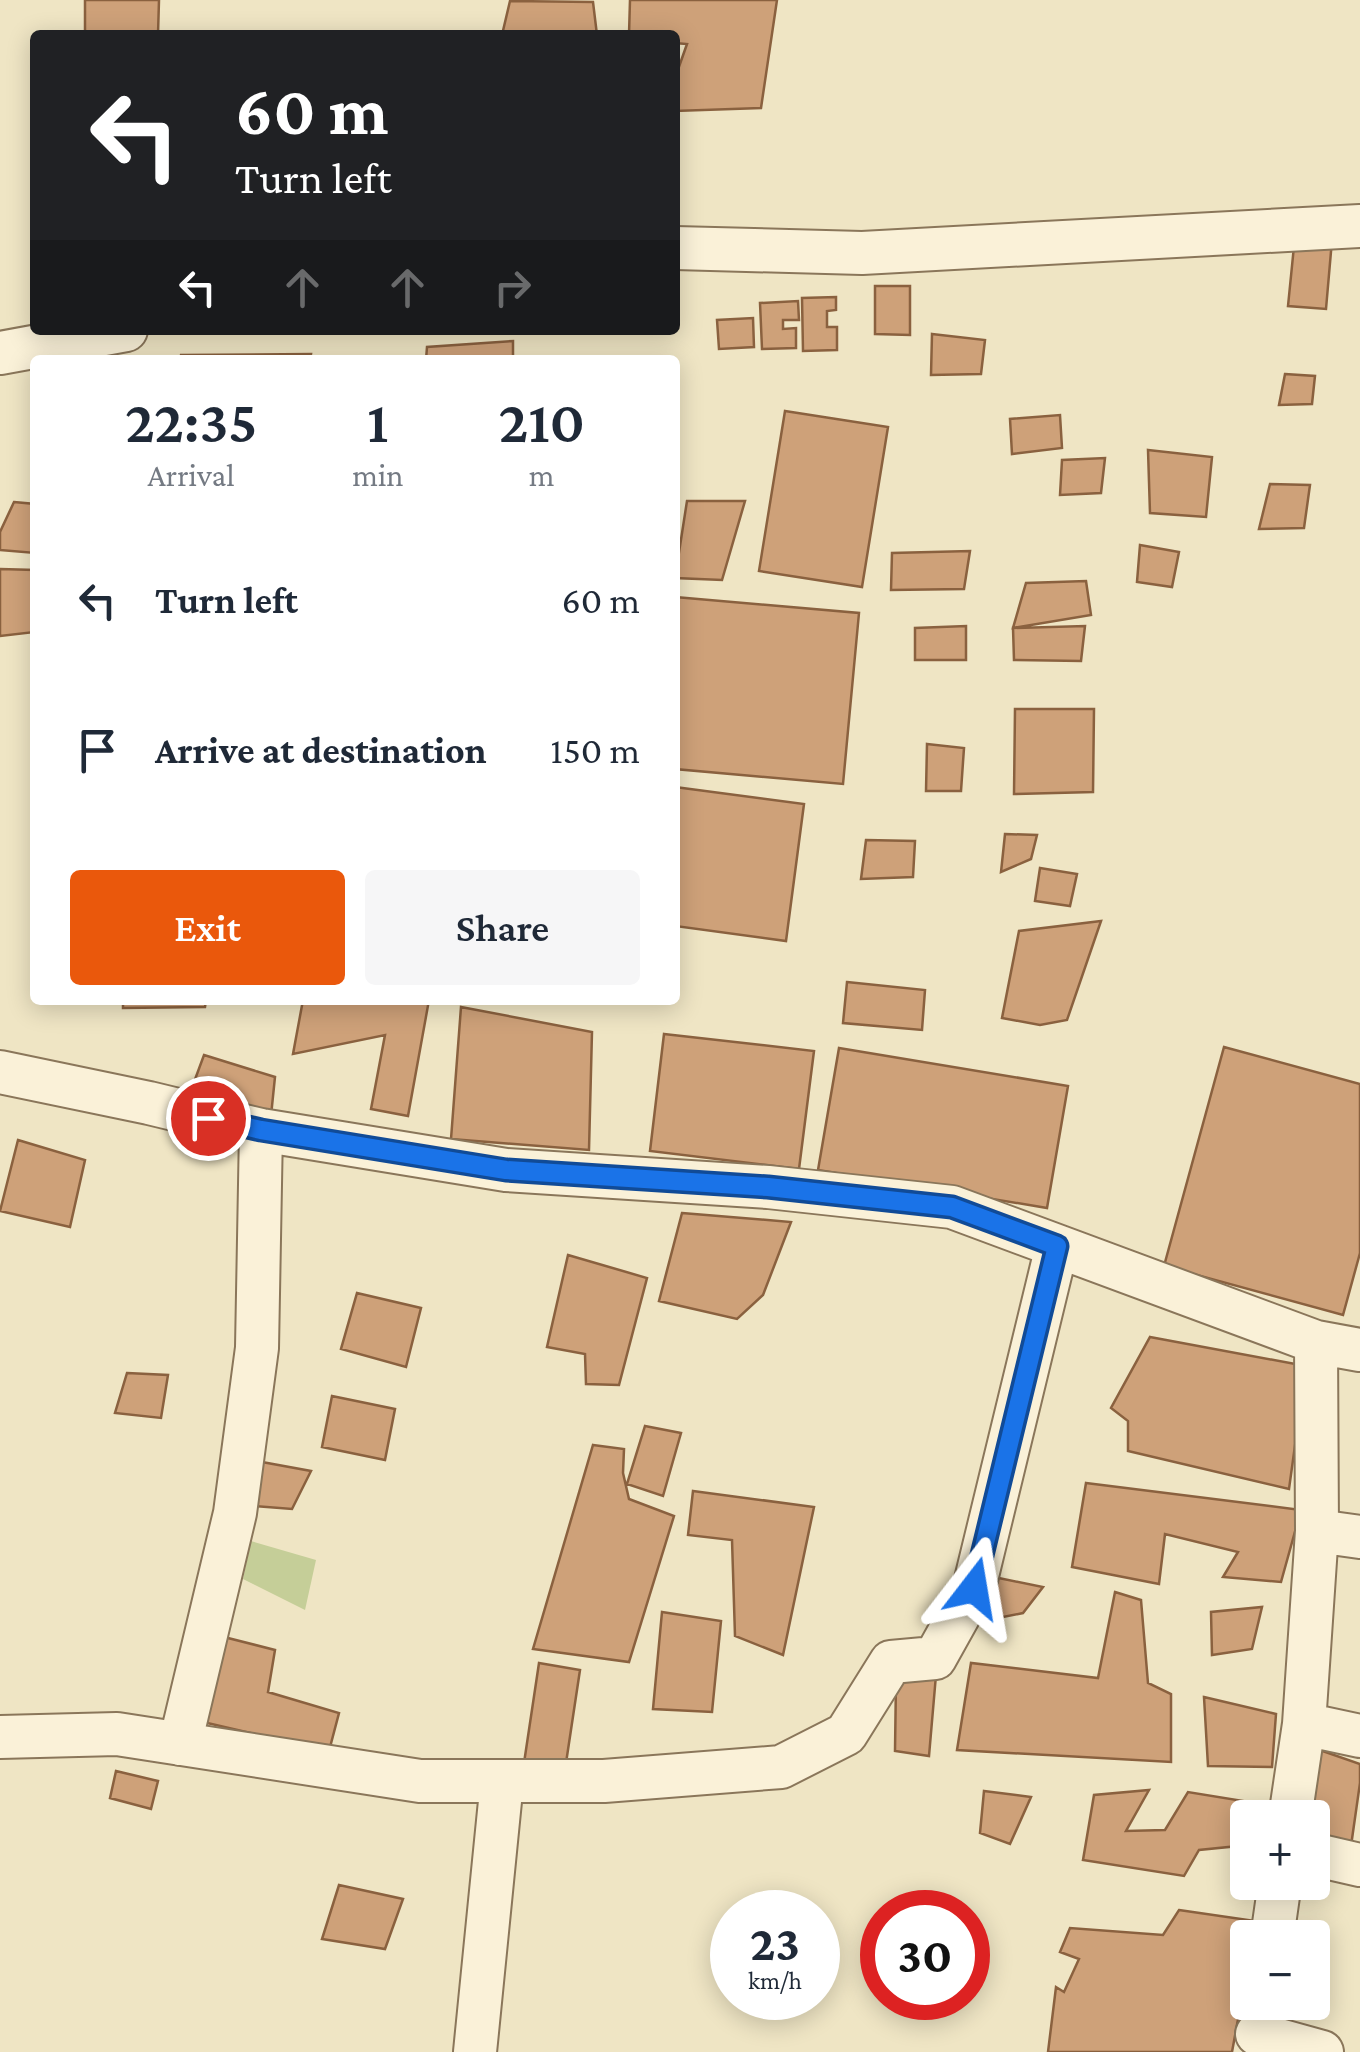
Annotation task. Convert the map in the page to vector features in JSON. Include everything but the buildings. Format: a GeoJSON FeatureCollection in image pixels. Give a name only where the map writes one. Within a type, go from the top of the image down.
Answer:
{"type":"FeatureCollection","features":[{"type":"Feature","properties":{"kind":"street"},"geometry":{"type":"LineString","coordinates":[[680,248],[862,252],[1360,226]]}},
{"type":"Feature","properties":{"kind":"street"},"geometry":{"type":"LineString","coordinates":[[0,353],[99,335]]}},
{"type":"Feature","properties":{"kind":"street"},"geometry":{"type":"LineString","coordinates":[[0,1072],[261,1130],[506,1170],[768,1187],[952,1207],[1316,1342],[1360,1350]]}},
{"type":"Feature","properties":{"kind":"street"},"geometry":{"type":"LineString","coordinates":[[180,1744],[235,1513],[258,1348],[261,1130]]}},
{"type":"Feature","properties":{"kind":"street"},"geometry":{"type":"LineString","coordinates":[[0,1737],[116,1734],[420,1781],[604,1781],[781,1767],[846,1734],[891,1662],[936,1658],[974,1588],[1057,1246]]}},
{"type":"Feature","properties":{"kind":"street"},"geometry":{"type":"LineString","coordinates":[[1293,1800],[1304,1724],[1317,1531],[1316,1342]]}},
{"type":"Feature","properties":{"kind":"street"},"geometry":{"type":"LineString","coordinates":[[1317,1531],[1360,1538]]}},
{"type":"Feature","properties":{"kind":"street"},"geometry":{"type":"LineString","coordinates":[[1304,1724],[1360,1736]]}},
{"type":"Feature","properties":{"kind":"street"},"geometry":{"type":"LineString","coordinates":[[476,2052],[502,1781]]}},
{"type":"Feature","properties":{"kind":"street"},"geometry":{"type":"LineString","coordinates":[[1330,1858],[1360,1865]]}},
{"type":"Feature","properties":{"kind":"street"},"geometry":{"type":"LineString","coordinates":[[1258,2030],[1322,2052]]}},
{"type":"Feature","properties":{"kind":"green space"},"geometry":{"type":"Polygon","coordinates":[[[251,1541],[316,1560],[305,1610],[243,1579],[251,1541]]]}},
{"type":"Feature","properties":{"kind":"route"},"geometry":{"type":"LineString","coordinates":[[208,1118],[506,1170],[768,1187],[952,1207],[1057,1246],[974,1588]]}}]}
